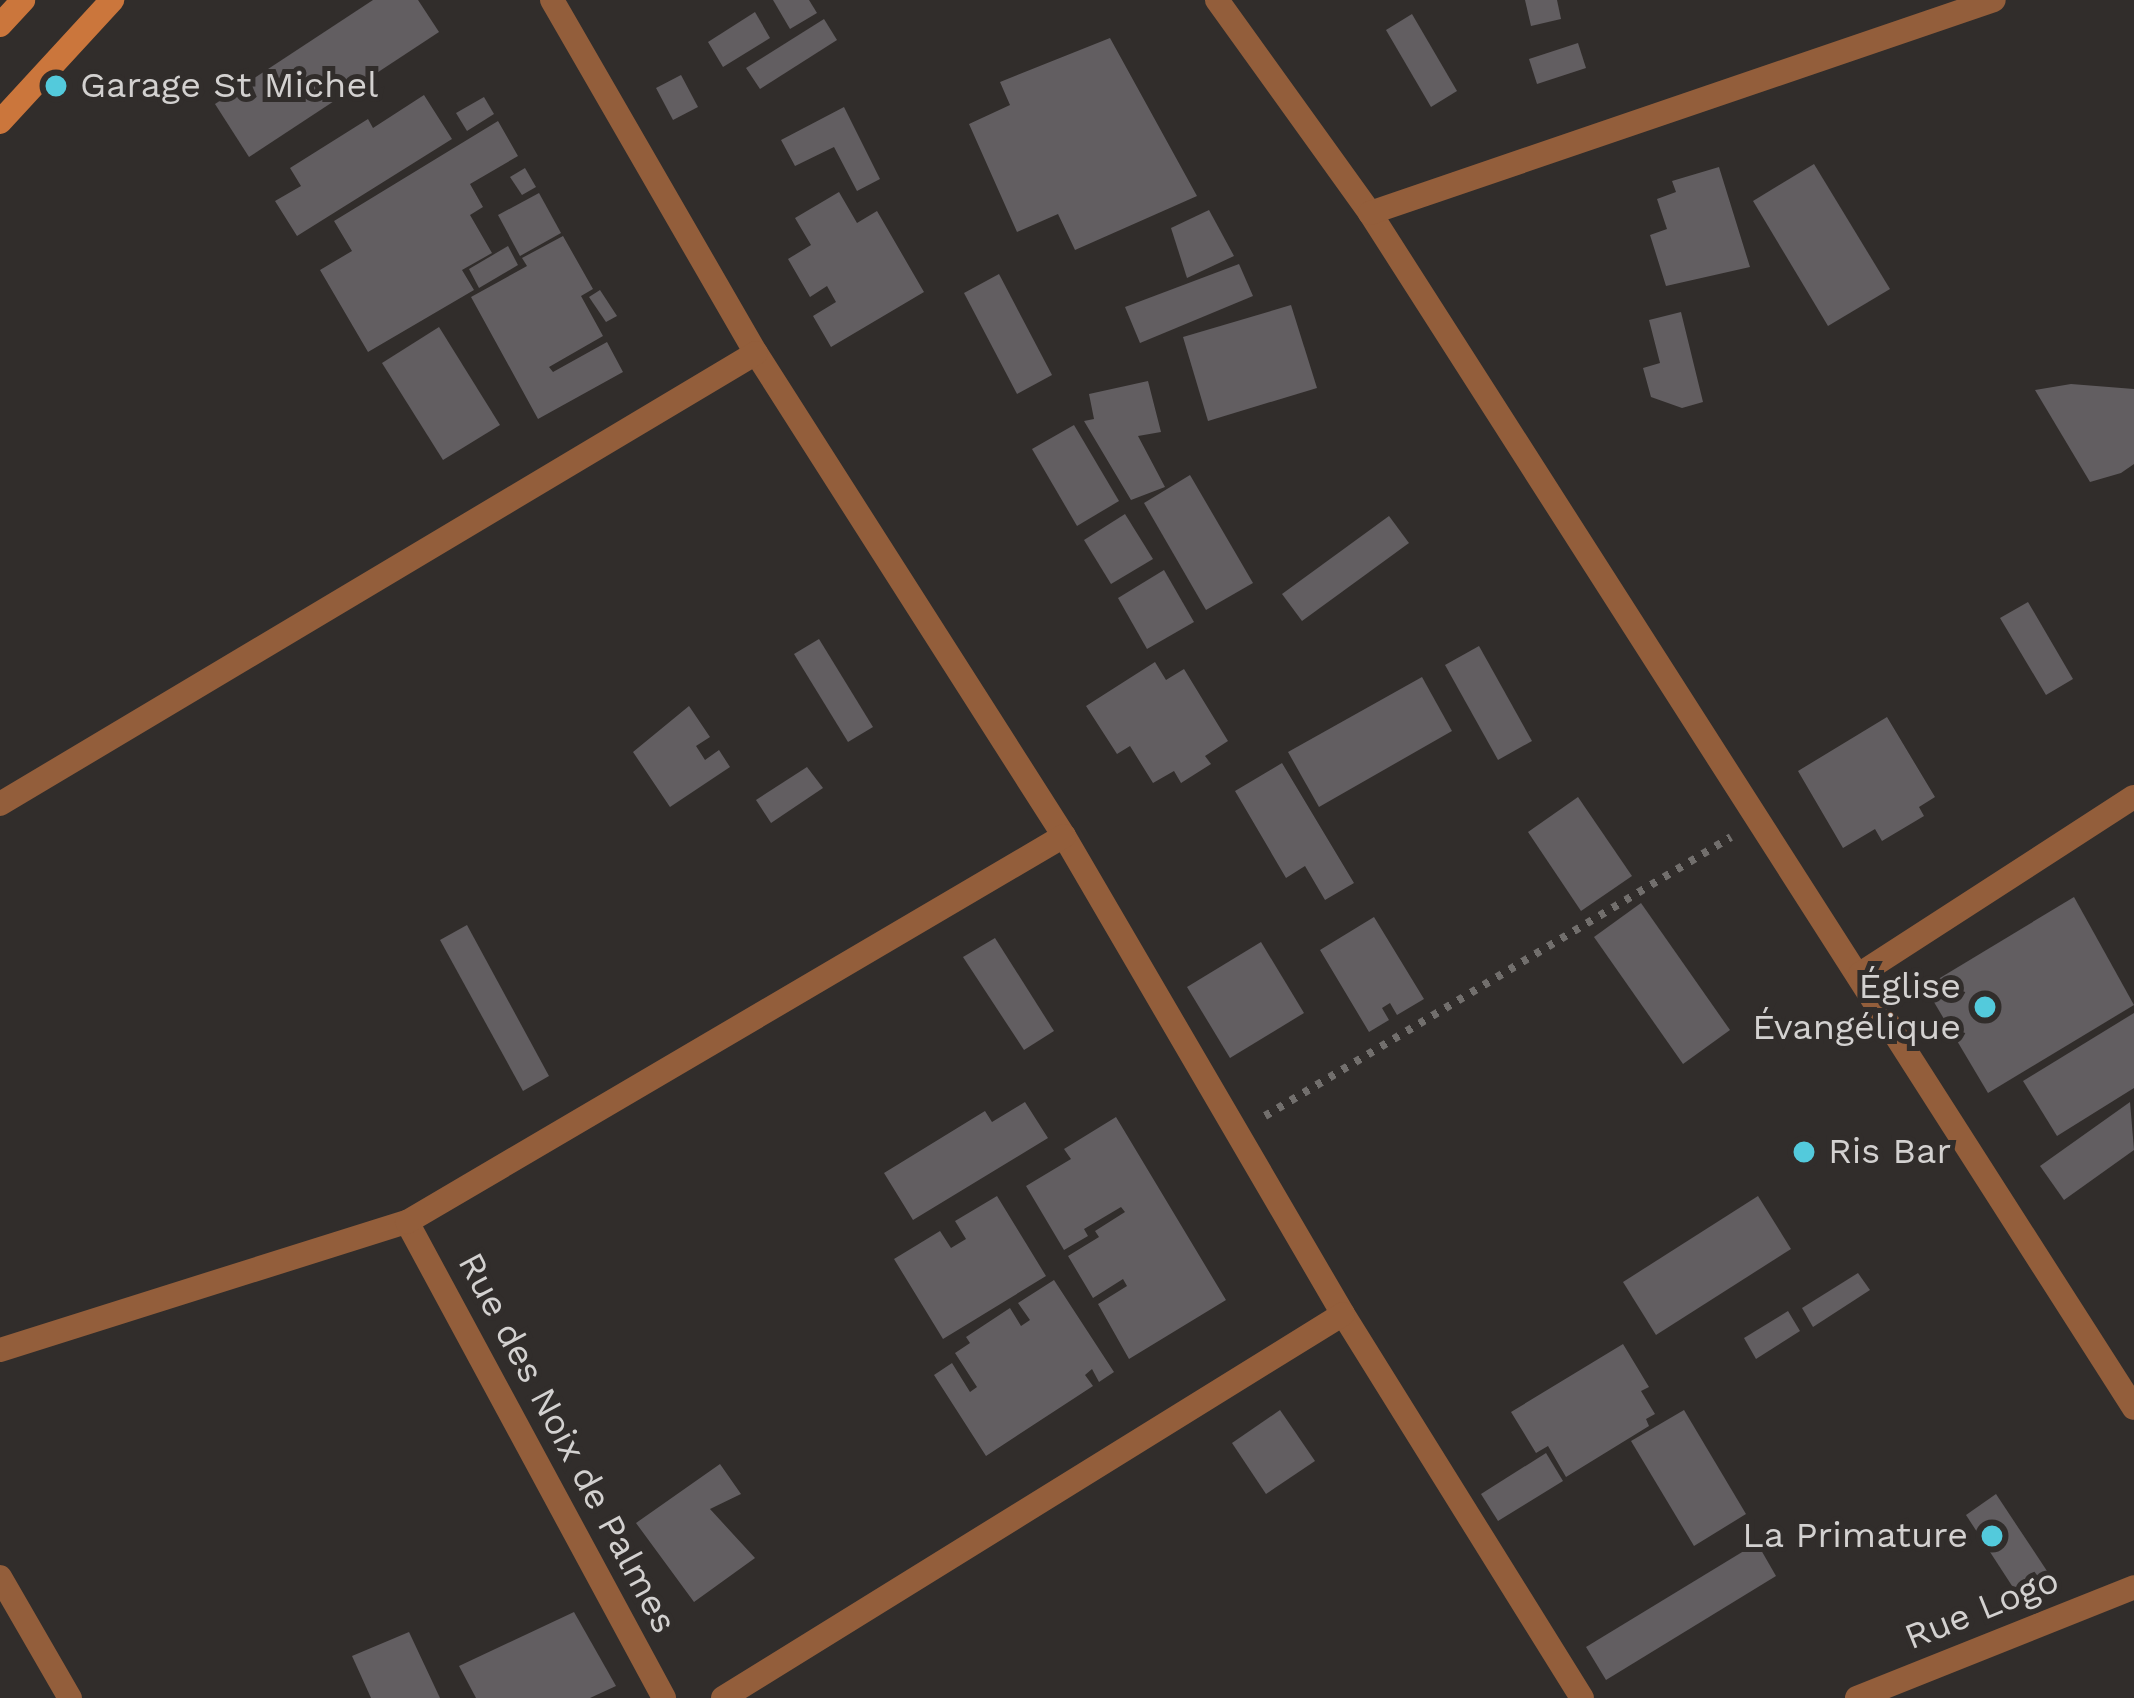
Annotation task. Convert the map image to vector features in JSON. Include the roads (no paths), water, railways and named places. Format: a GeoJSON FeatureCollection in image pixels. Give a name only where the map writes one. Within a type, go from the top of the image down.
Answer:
{"type":"FeatureCollection","features":[{"type":"Feature","properties":{"kind":"main road"},"geometry":{"type":"LineString","coordinates":[[0,25],[23,0]]}},
{"type":"Feature","properties":{"kind":"main road"},"geometry":{"type":"LineString","coordinates":[[0,122],[112,0]]}},
{"type":"Feature","properties":{"kind":"street"},"geometry":{"type":"LineString","coordinates":[[552,0],[757,353],[1064,836],[1343,1314],[1582,1698]]}},
{"type":"Feature","properties":{"kind":"street"},"geometry":{"type":"LineString","coordinates":[[1217,0],[1370,213],[2134,1408]]}},
{"type":"Feature","properties":{"kind":"street"},"geometry":{"type":"LineString","coordinates":[[1370,213],[1994,0]]}},
{"type":"Feature","properties":{"kind":"street"},"geometry":{"type":"LineString","coordinates":[[0,804],[757,353]]}},
{"type":"Feature","properties":{"kind":"street"},"geometry":{"type":"LineString","coordinates":[[1860,974],[2134,796]]}},
{"type":"Feature","properties":{"kind":"street"},"geometry":{"type":"LineString","coordinates":[[0,1350],[407,1222],[1064,836]]}},
{"type":"Feature","properties":{"kind":"street","name":"Rue des Noix de Palmes"},"geometry":{"type":"LineString","coordinates":[[407,1222],[664,1698]]}},
{"type":"Feature","properties":{"kind":"street"},"geometry":{"type":"LineString","coordinates":[[723,1698],[1343,1314]]}},
{"type":"Feature","properties":{"kind":"street"},"geometry":{"type":"LineString","coordinates":[[0,1576],[70,1698]]}},
{"type":"Feature","properties":{"kind":"street","name":"Rue Logo"},"geometry":{"type":"LineString","coordinates":[[1857,1698],[2134,1587]]}},
{"type":"Feature","properties":{"kind":"place","name":"Garage St Michel"},"geometry":{"type":"Point","coordinates":[56,86]}},
{"type":"Feature","properties":{"kind":"place","name":"Église Évangélique"},"geometry":{"type":"Point","coordinates":[1985,1007]}},
{"type":"Feature","properties":{"kind":"place","name":"Ris Bar"},"geometry":{"type":"Point","coordinates":[1804,1152]}},
{"type":"Feature","properties":{"kind":"place","name":"La Primature"},"geometry":{"type":"Point","coordinates":[1992,1536]}}]}
